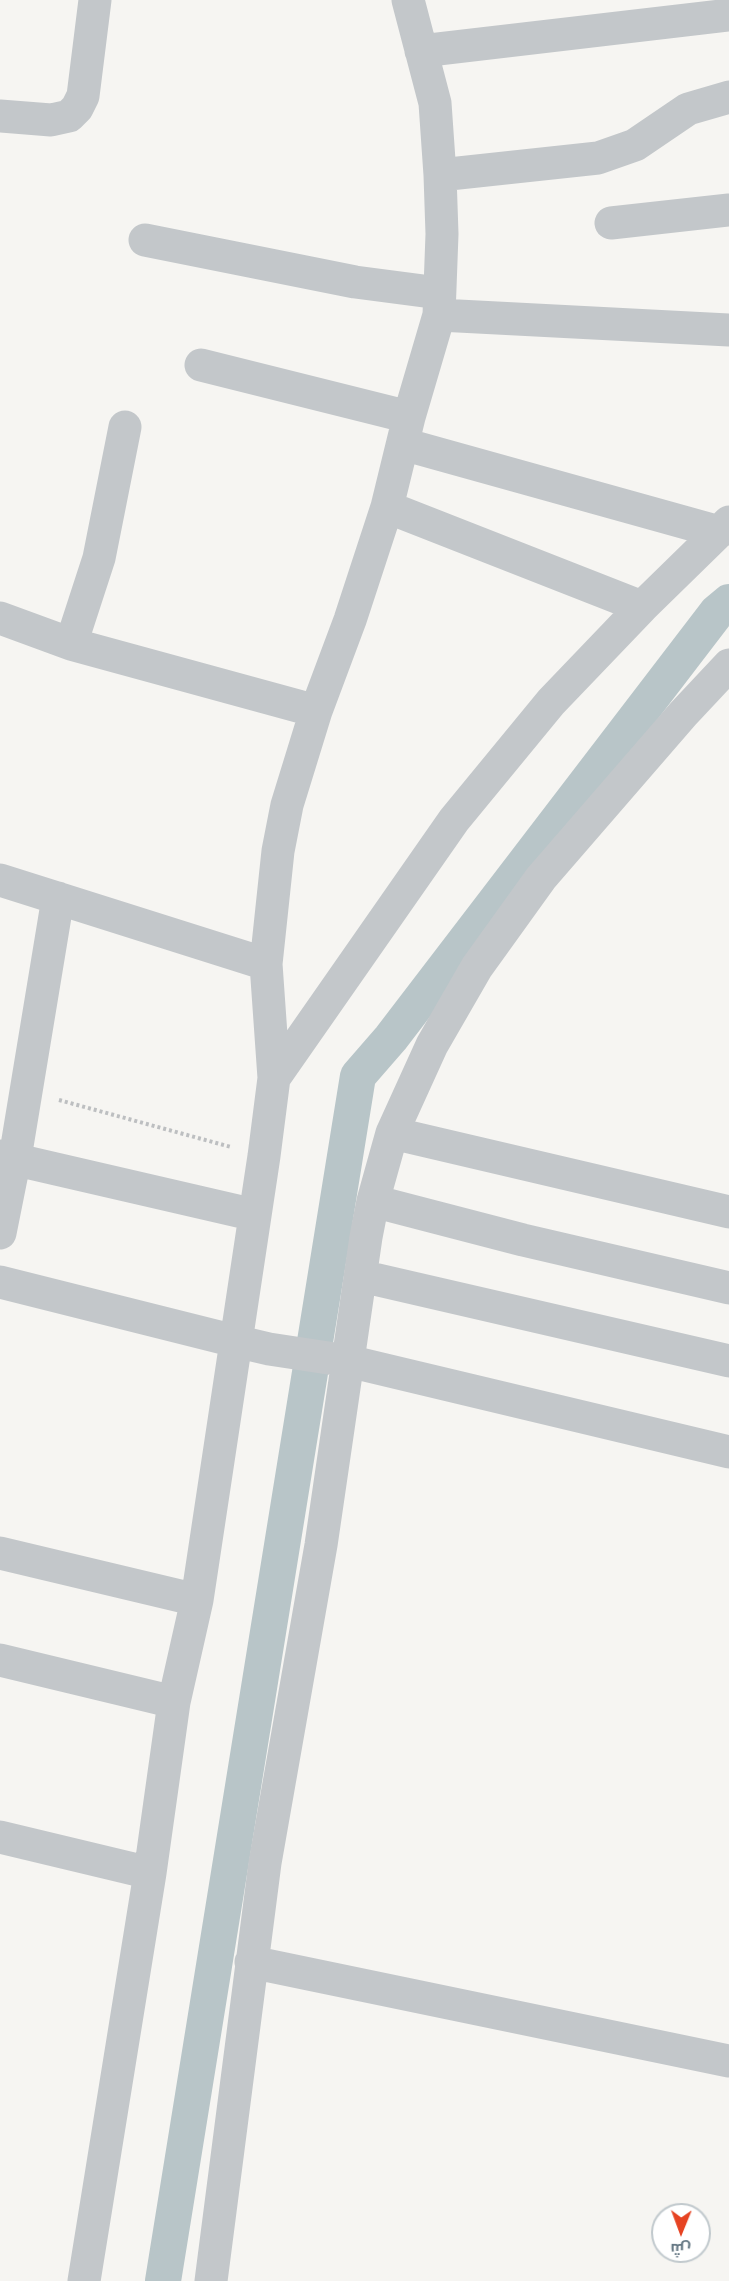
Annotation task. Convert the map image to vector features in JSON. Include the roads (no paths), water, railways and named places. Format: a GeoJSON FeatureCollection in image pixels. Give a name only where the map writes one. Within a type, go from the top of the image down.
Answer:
{"type":"FeatureCollection","features":[{"type":"Feature","properties":{"kind":"street"},"geometry":{"type":"LineString","coordinates":[[0,116],[51,120],[69,116],[77,108],[83,96],[95,0]]}},
{"type":"Feature","properties":{"kind":"street"},"geometry":{"type":"LineString","coordinates":[[84,2281],[150,1873],[174,1702],[197,1600],[264,1156],[274,1078],[266,964],[278,851],[287,805],[316,711],[350,620],[387,507],[439,304],[442,234],[441,174],[435,103],[408,0]]}},
{"type":"Feature","properties":{"kind":"street"},"geometry":{"type":"LineString","coordinates":[[421,51],[729,15]]}},
{"type":"Feature","properties":{"kind":"street"},"geometry":{"type":"LineString","coordinates":[[441,174],[598,158],[635,146],[688,109],[729,97]]}},
{"type":"Feature","properties":{"kind":"street"},"geometry":{"type":"LineString","coordinates":[[611,223],[729,210]]}},
{"type":"Feature","properties":{"kind":"street"},"geometry":{"type":"LineString","coordinates":[[145,240],[355,282],[439,304],[729,330]]}},
{"type":"Feature","properties":{"kind":"street"},"geometry":{"type":"LineString","coordinates":[[201,365],[724,527],[642,607],[551,702],[454,820],[274,1078]]}},
{"type":"Feature","properties":{"kind":"street"},"geometry":{"type":"LineString","coordinates":[[71,644],[85,606],[103,542],[125,427]]}},
{"type":"Feature","properties":{"kind":"street"},"geometry":{"type":"LineString","coordinates":[[387,507],[642,607]]}},
{"type":"Feature","properties":{"kind":"street"},"geometry":{"type":"LineString","coordinates":[[0,618],[71,644],[316,711]]}},
{"type":"Feature","properties":{"kind":"street"},"geometry":{"type":"LineString","coordinates":[[211,2281],[267,1852],[321,1545],[337,1360],[361,1276],[374,1201],[392,1133],[432,1045],[483,958],[548,869],[683,714],[729,665]]}},
{"type":"Feature","properties":{"kind":"street"},"geometry":{"type":"LineString","coordinates":[[0,880],[266,964]]}},
{"type":"Feature","properties":{"kind":"street"},"geometry":{"type":"LineString","coordinates":[[0,1233],[8,1157],[26,1091],[58,898]]}},
{"type":"Feature","properties":{"kind":"street"},"geometry":{"type":"LineString","coordinates":[[392,1133],[729,1212]]}},
{"type":"Feature","properties":{"kind":"street"},"geometry":{"type":"LineString","coordinates":[[8,1157],[255,1215]]}},
{"type":"Feature","properties":{"kind":"street"},"geometry":{"type":"LineString","coordinates":[[374,1201],[534,1243],[729,1288]]}},
{"type":"Feature","properties":{"kind":"street"},"geometry":{"type":"LineString","coordinates":[[361,1276],[729,1361]]}},
{"type":"Feature","properties":{"kind":"street"},"geometry":{"type":"LineString","coordinates":[[0,1282],[269,1349],[337,1360],[729,1452]]}},
{"type":"Feature","properties":{"kind":"street"},"geometry":{"type":"LineString","coordinates":[[0,1553],[197,1600]]}},
{"type":"Feature","properties":{"kind":"street"},"geometry":{"type":"LineString","coordinates":[[0,1660],[174,1702]]}},
{"type":"Feature","properties":{"kind":"street"},"geometry":{"type":"LineString","coordinates":[[0,1837],[150,1873]]}},
{"type":"Feature","properties":{"kind":"street"},"geometry":{"type":"LineString","coordinates":[[251,1962],[729,2061]]}},
{"type":"Feature","properties":{"kind":"waterway"},"geometry":{"type":"LineString","coordinates":[[163,2281],[358,1076],[391,1038],[717,612],[729,602]]}}]}
